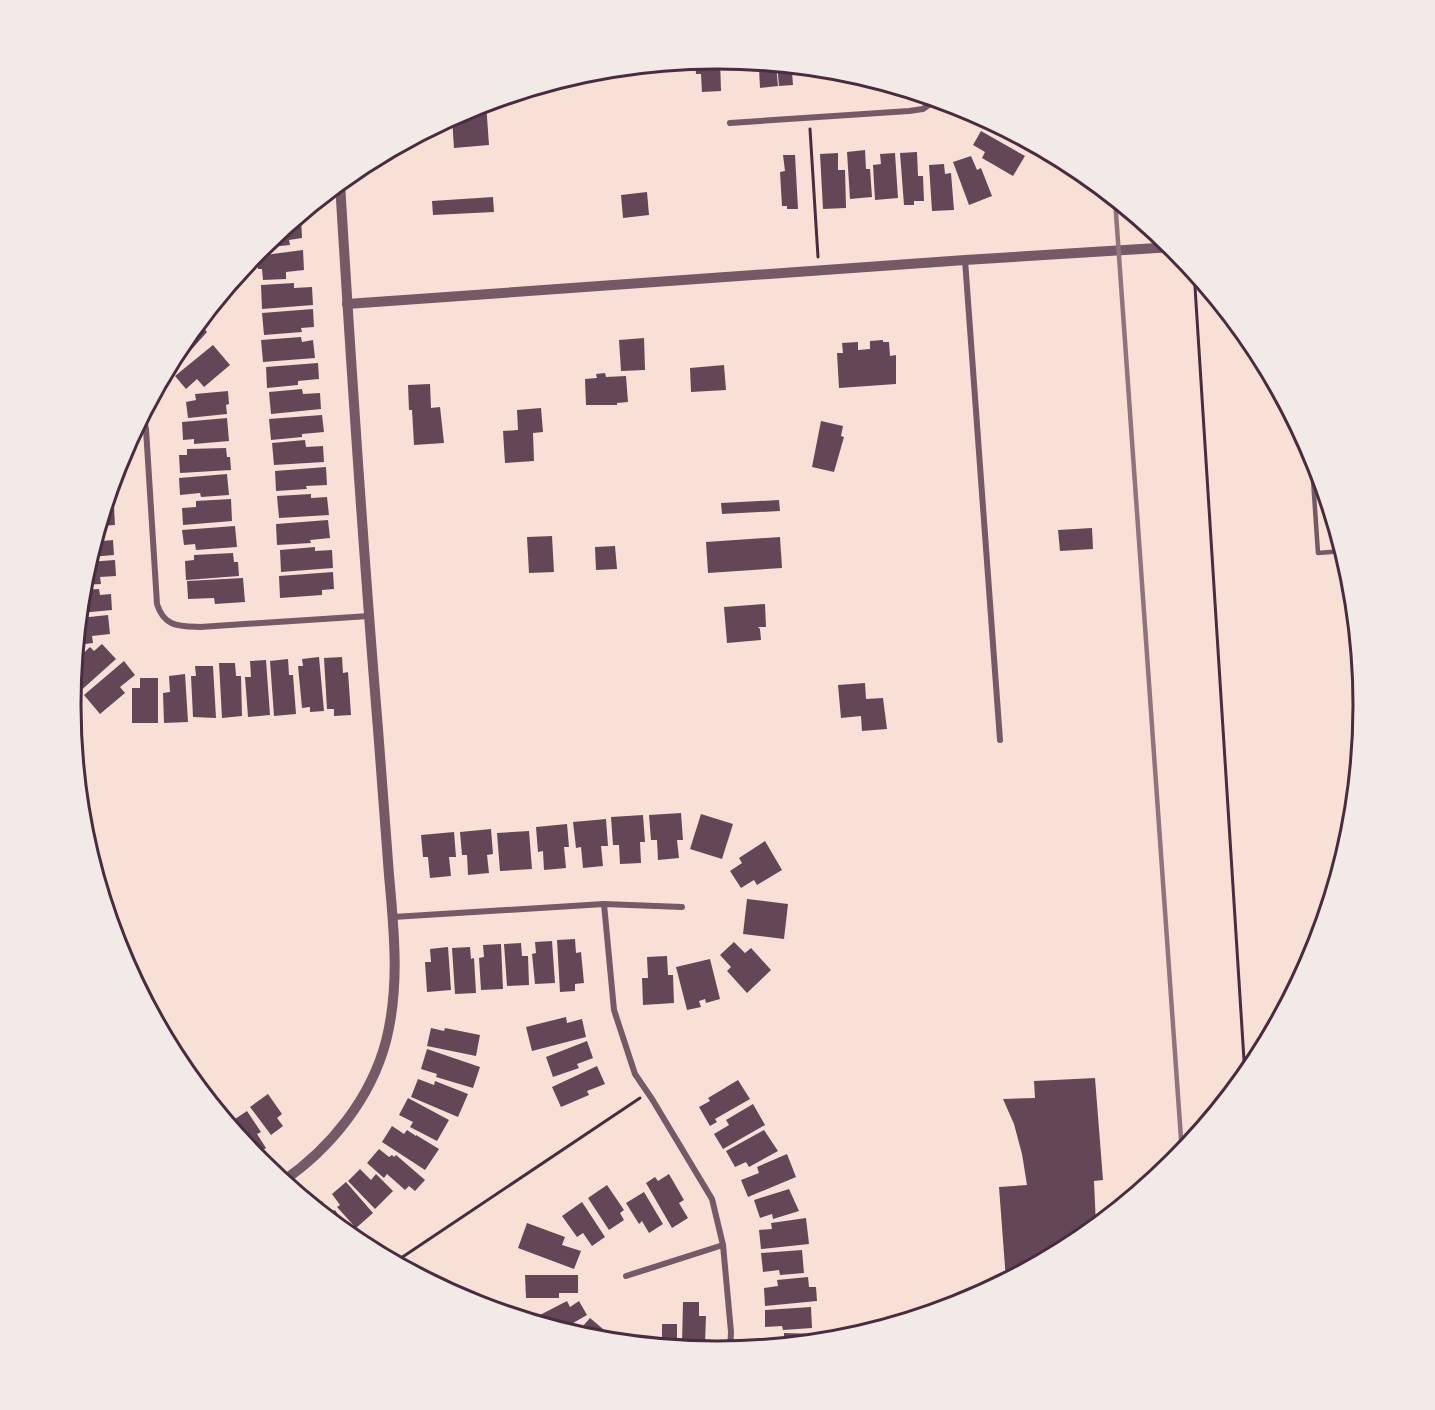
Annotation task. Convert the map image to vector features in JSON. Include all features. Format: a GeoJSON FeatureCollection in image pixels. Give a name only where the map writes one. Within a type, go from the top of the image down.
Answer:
{"type":"FeatureCollection","features":[{"type":"Feature","properties":{"kind":"street"},"geometry":{"type":"LineString","coordinates":[[730,123],[909,111],[923,109],[928,105]]}},
{"type":"Feature","properties":{"kind":"street"},"geometry":{"type":"LineString","coordinates":[[290,1175],[322,1149],[359,1105],[376,1071],[386,1042],[392,1009],[395,969],[341,193]]}},
{"type":"Feature","properties":{"kind":"street"},"geometry":{"type":"LineString","coordinates":[[347,304],[1159,248]]}},
{"type":"Feature","properties":{"kind":"street"},"geometry":{"type":"LineString","coordinates":[[965,260],[1000,740]]}},
{"type":"Feature","properties":{"kind":"street"},"geometry":{"type":"LineString","coordinates":[[146,427],[157,604],[160,615],[173,624],[200,627],[369,616]]}},
{"type":"Feature","properties":{"kind":"street"},"geometry":{"type":"LineString","coordinates":[[393,917],[604,904],[682,907]]}},
{"type":"Feature","properties":{"kind":"street"},"geometry":{"type":"LineString","coordinates":[[604,904],[614,1010],[635,1074],[712,1199],[723,1245],[731,1341]]}},
{"type":"Feature","properties":{"kind":"street"},"geometry":{"type":"LineString","coordinates":[[626,1276],[723,1245]]}},
{"type":"Feature","properties":{"kind":"lane"},"geometry":{"type":"LineString","coordinates":[[1313,484],[1318,553],[1335,552]]}},
{"type":"Feature","properties":{"kind":"path"},"geometry":{"type":"LineString","coordinates":[[809,118],[818,270]]}},
{"type":"Feature","properties":{"kind":"path"},"geometry":{"type":"LineString","coordinates":[[1195,285],[1244,1061]]}},
{"type":"Feature","properties":{"kind":"path"},"geometry":{"type":"LineString","coordinates":[[402,1257],[648,1093]]}},
{"type":"Feature","properties":{"kind":"building"},"geometry":{"type":"Polygon","coordinates":[[[720,69],[721,91],[702,92],[701,74],[696,74],[696,70],[720,69]]]}},
{"type":"Feature","properties":{"kind":"building"},"geometry":{"type":"Polygon","coordinates":[[[759,70],[777,72],[778,86],[760,88],[759,70]]]}},
{"type":"Feature","properties":{"kind":"building"},"geometry":{"type":"Polygon","coordinates":[[[778,72],[792,73],[793,85],[779,86],[778,72]]]}},
{"type":"Feature","properties":{"kind":"building"},"geometry":{"type":"Polygon","coordinates":[[[487,112],[489,145],[454,148],[453,127],[487,112]]]}},
{"type":"Feature","properties":{"kind":"building"},"geometry":{"type":"Polygon","coordinates":[[[981,131],[1025,156],[1013,176],[982,158],[985,152],[973,145],[981,131]]]}},
{"type":"Feature","properties":{"kind":"building"},"geometry":{"type":"Polygon","coordinates":[[[865,150],[866,169],[870,169],[872,197],[850,199],[847,152],[865,150]]]}},
{"type":"Feature","properties":{"kind":"building"},"geometry":{"type":"Polygon","coordinates":[[[917,152],[918,176],[923,176],[924,201],[914,201],[914,205],[904,205],[900,153],[917,152]]]}},
{"type":"Feature","properties":{"kind":"building"},"geometry":{"type":"Polygon","coordinates":[[[838,153],[838,170],[845,170],[846,208],[823,209],[820,154],[838,153]]]}},
{"type":"Feature","properties":{"kind":"building"},"geometry":{"type":"Polygon","coordinates":[[[895,153],[898,198],[875,200],[873,165],[881,164],[880,154],[895,153]]]}},
{"type":"Feature","properties":{"kind":"building"},"geometry":{"type":"Polygon","coordinates":[[[783,155],[795,155],[798,209],[787,209],[787,206],[782,206],[780,172],[785,171],[783,155]]]}},
{"type":"Feature","properties":{"kind":"building"},"geometry":{"type":"Polygon","coordinates":[[[971,156],[977,170],[981,168],[992,196],[969,205],[953,162],[971,156]]]}},
{"type":"Feature","properties":{"kind":"building"},"geometry":{"type":"Polygon","coordinates":[[[944,164],[945,174],[951,173],[954,210],[932,211],[929,165],[944,164]]]}},
{"type":"Feature","properties":{"kind":"building"},"geometry":{"type":"Polygon","coordinates":[[[647,192],[649,215],[623,218],[621,195],[647,192]]]}},
{"type":"Feature","properties":{"kind":"building"},"geometry":{"type":"Polygon","coordinates":[[[493,197],[494,212],[433,215],[432,201],[493,197]]]}},
{"type":"Feature","properties":{"kind":"building"},"geometry":{"type":"Polygon","coordinates":[[[301,224],[302,238],[289,240],[290,245],[277,246],[301,224]]]}},
{"type":"Feature","properties":{"kind":"building"},"geometry":{"type":"Polygon","coordinates":[[[303,250],[304,270],[286,272],[286,279],[263,280],[262,269],[258,269],[258,266],[269,254],[303,250]]]}},
{"type":"Feature","properties":{"kind":"building"},"geometry":{"type":"Polygon","coordinates":[[[294,283],[294,288],[312,287],[313,305],[262,309],[261,285],[294,283]]]}},
{"type":"Feature","properties":{"kind":"building"},"geometry":{"type":"Polygon","coordinates":[[[313,309],[314,327],[301,328],[302,332],[264,335],[262,313],[313,309]]]}},
{"type":"Feature","properties":{"kind":"building"},"geometry":{"type":"Polygon","coordinates":[[[205,330],[207,332],[188,353],[205,330]]]}},
{"type":"Feature","properties":{"kind":"building"},"geometry":{"type":"Polygon","coordinates":[[[301,337],[302,342],[313,340],[315,358],[263,362],[261,340],[301,337]]]}},
{"type":"Feature","properties":{"kind":"building"},"geometry":{"type":"Polygon","coordinates":[[[644,338],[645,370],[621,371],[619,340],[644,338]]]}},
{"type":"Feature","properties":{"kind":"building"},"geometry":{"type":"Polygon","coordinates":[[[883,340],[883,342],[889,342],[890,356],[896,355],[896,384],[839,388],[837,353],[843,353],[842,343],[858,342],[858,350],[870,349],[870,341],[883,340]]]}},
{"type":"Feature","properties":{"kind":"building"},"geometry":{"type":"Polygon","coordinates":[[[213,345],[230,365],[204,387],[197,379],[186,389],[175,376],[213,345]]]}},
{"type":"Feature","properties":{"kind":"building"},"geometry":{"type":"Polygon","coordinates":[[[318,363],[319,379],[298,381],[298,385],[267,388],[266,367],[318,363]]]}},
{"type":"Feature","properties":{"kind":"building"},"geometry":{"type":"Polygon","coordinates":[[[724,365],[726,390],[691,392],[690,368],[724,365]]]}},
{"type":"Feature","properties":{"kind":"building"},"geometry":{"type":"Polygon","coordinates":[[[605,373],[606,377],[626,376],[628,402],[617,403],[617,405],[586,405],[585,379],[597,378],[596,374],[605,373]]]}},
{"type":"Feature","properties":{"kind":"building"},"geometry":{"type":"Polygon","coordinates":[[[430,384],[431,408],[440,407],[444,443],[414,445],[408,385],[430,384]]]}},
{"type":"Feature","properties":{"kind":"building"},"geometry":{"type":"Polygon","coordinates":[[[302,389],[303,394],[320,393],[321,409],[271,414],[269,392],[302,389]]]}},
{"type":"Feature","properties":{"kind":"building"},"geometry":{"type":"Polygon","coordinates":[[[228,391],[227,414],[188,418],[186,402],[196,400],[195,394],[228,391]]]}},
{"type":"Feature","properties":{"kind":"building"},"geometry":{"type":"Polygon","coordinates":[[[541,408],[543,432],[533,433],[534,461],[505,463],[503,431],[518,430],[517,410],[541,408]]]}},
{"type":"Feature","properties":{"kind":"building"},"geometry":{"type":"Polygon","coordinates":[[[322,415],[324,432],[271,440],[269,419],[322,415]]]}},
{"type":"Feature","properties":{"kind":"building"},"geometry":{"type":"Polygon","coordinates":[[[227,418],[229,441],[194,444],[194,439],[183,440],[182,422],[227,418]]]}},
{"type":"Feature","properties":{"kind":"building"},"geometry":{"type":"Polygon","coordinates":[[[821,421],[843,426],[841,436],[844,437],[834,472],[812,467],[821,421]]]}},
{"type":"Feature","properties":{"kind":"building"},"geometry":{"type":"Polygon","coordinates":[[[305,440],[306,447],[323,446],[324,462],[274,465],[272,443],[305,440]]]}},
{"type":"Feature","properties":{"kind":"building"},"geometry":{"type":"Polygon","coordinates":[[[226,448],[227,457],[230,457],[231,470],[180,473],[179,455],[187,455],[187,449],[226,448]]]}},
{"type":"Feature","properties":{"kind":"building"},"geometry":{"type":"Polygon","coordinates":[[[326,467],[327,485],[276,491],[275,471],[326,467]]]}},
{"type":"Feature","properties":{"kind":"building"},"geometry":{"type":"Polygon","coordinates":[[[227,474],[229,495],[201,497],[200,493],[180,495],[179,478],[227,474]]]}},
{"type":"Feature","properties":{"kind":"building"},"geometry":{"type":"Polygon","coordinates":[[[311,494],[311,498],[327,497],[329,515],[279,518],[277,496],[311,494]]]}},
{"type":"Feature","properties":{"kind":"building"},"geometry":{"type":"Polygon","coordinates":[[[231,499],[232,521],[183,525],[182,508],[196,507],[196,501],[231,499]]]}},
{"type":"Feature","properties":{"kind":"building"},"geometry":{"type":"Polygon","coordinates":[[[779,500],[780,511],[722,514],[721,503],[779,500]]]}},
{"type":"Feature","properties":{"kind":"building"},"geometry":{"type":"Polygon","coordinates":[[[113,507],[115,525],[107,525],[113,507]]]}},
{"type":"Feature","properties":{"kind":"building"},"geometry":{"type":"Polygon","coordinates":[[[328,520],[330,538],[310,540],[311,543],[277,545],[276,524],[328,520]]]}},
{"type":"Feature","properties":{"kind":"building"},"geometry":{"type":"Polygon","coordinates":[[[235,526],[237,547],[196,550],[195,544],[184,545],[182,530],[235,526]]]}},
{"type":"Feature","properties":{"kind":"building"},"geometry":{"type":"Polygon","coordinates":[[[1092,528],[1093,549],[1060,551],[1058,530],[1092,528]]]}},
{"type":"Feature","properties":{"kind":"building"},"geometry":{"type":"Polygon","coordinates":[[[552,536],[554,572],[529,573],[527,537],[552,536]]]}},
{"type":"Feature","properties":{"kind":"building"},"geometry":{"type":"Polygon","coordinates":[[[780,537],[782,568],[708,573],[706,542],[780,537]]]}},
{"type":"Feature","properties":{"kind":"building"},"geometry":{"type":"Polygon","coordinates":[[[113,540],[114,555],[99,556],[103,541],[113,540]]]}},
{"type":"Feature","properties":{"kind":"building"},"geometry":{"type":"Polygon","coordinates":[[[615,546],[617,569],[596,570],[595,547],[615,546]]]}},
{"type":"Feature","properties":{"kind":"building"},"geometry":{"type":"Polygon","coordinates":[[[315,547],[315,551],[332,550],[333,568],[281,572],[280,550],[315,547]]]}},
{"type":"Feature","properties":{"kind":"building"},"geometry":{"type":"Polygon","coordinates":[[[233,553],[234,562],[238,562],[239,576],[186,580],[185,561],[194,560],[194,555],[233,553]]]}},
{"type":"Feature","properties":{"kind":"building"},"geometry":{"type":"Polygon","coordinates":[[[115,560],[116,576],[100,577],[101,584],[93,584],[94,581],[98,561],[115,560]]]}},
{"type":"Feature","properties":{"kind":"building"},"geometry":{"type":"Polygon","coordinates":[[[333,572],[334,589],[322,590],[322,595],[280,598],[279,576],[333,572]]]}},
{"type":"Feature","properties":{"kind":"building"},"geometry":{"type":"Polygon","coordinates":[[[243,578],[245,602],[215,604],[214,598],[188,599],[187,581],[243,578]]]}},
{"type":"Feature","properties":{"kind":"building"},"geometry":{"type":"Polygon","coordinates":[[[93,589],[99,589],[100,595],[111,594],[112,610],[89,612],[93,589]]]}},
{"type":"Feature","properties":{"kind":"building"},"geometry":{"type":"Polygon","coordinates":[[[765,604],[766,627],[758,627],[761,640],[727,643],[724,607],[765,604]]]}},
{"type":"Feature","properties":{"kind":"building"},"geometry":{"type":"Polygon","coordinates":[[[108,615],[110,634],[92,636],[93,643],[85,644],[88,617],[108,615]]]}},
{"type":"Feature","properties":{"kind":"building"},"geometry":{"type":"Polygon","coordinates":[[[102,644],[116,659],[82,690],[84,653],[90,647],[94,651],[102,644]]]}},
{"type":"Feature","properties":{"kind":"building"},"geometry":{"type":"Polygon","coordinates":[[[319,657],[324,711],[310,712],[310,707],[302,708],[298,666],[303,666],[302,659],[319,657]]]}},
{"type":"Feature","properties":{"kind":"building"},"geometry":{"type":"Polygon","coordinates":[[[342,657],[343,673],[348,672],[351,715],[334,716],[334,709],[327,709],[324,658],[342,657]]]}},
{"type":"Feature","properties":{"kind":"building"},"geometry":{"type":"Polygon","coordinates":[[[288,659],[289,675],[293,675],[296,714],[274,716],[270,661],[288,659]]]}},
{"type":"Feature","properties":{"kind":"building"},"geometry":{"type":"Polygon","coordinates":[[[266,660],[270,715],[248,717],[245,677],[251,677],[250,661],[266,660]]]}},
{"type":"Feature","properties":{"kind":"building"},"geometry":{"type":"Polygon","coordinates":[[[124,661],[135,675],[120,687],[125,693],[100,714],[84,695],[124,661]]]}},
{"type":"Feature","properties":{"kind":"building"},"geometry":{"type":"Polygon","coordinates":[[[219,663],[235,663],[236,676],[241,676],[242,716],[222,718],[219,663]]]}},
{"type":"Feature","properties":{"kind":"building"},"geometry":{"type":"Polygon","coordinates":[[[195,666],[213,666],[216,718],[193,717],[191,676],[196,676],[195,666]]]}},
{"type":"Feature","properties":{"kind":"building"},"geometry":{"type":"Polygon","coordinates":[[[185,674],[188,722],[164,723],[163,693],[170,692],[169,676],[185,674]]]}},
{"type":"Feature","properties":{"kind":"building"},"geometry":{"type":"Polygon","coordinates":[[[140,678],[158,678],[158,723],[132,723],[132,688],[140,688],[140,678]]]}},
{"type":"Feature","properties":{"kind":"building"},"geometry":{"type":"Polygon","coordinates":[[[865,683],[866,699],[883,698],[887,729],[862,731],[861,716],[841,718],[838,685],[865,683]]]}},
{"type":"Feature","properties":{"kind":"building"},"geometry":{"type":"Polygon","coordinates":[[[681,813],[683,840],[677,840],[679,858],[658,860],[657,840],[651,840],[649,815],[681,813]]]}},
{"type":"Feature","properties":{"kind":"building"},"geometry":{"type":"Polygon","coordinates":[[[701,814],[733,824],[722,859],[690,849],[701,814]]]}},
{"type":"Feature","properties":{"kind":"building"},"geometry":{"type":"Polygon","coordinates":[[[643,815],[645,842],[640,842],[641,863],[620,864],[619,845],[613,845],[611,817],[643,815]]]}},
{"type":"Feature","properties":{"kind":"building"},"geometry":{"type":"Polygon","coordinates":[[[606,819],[608,846],[601,846],[603,866],[583,868],[581,847],[576,848],[573,822],[606,819]]]}},
{"type":"Feature","properties":{"kind":"building"},"geometry":{"type":"Polygon","coordinates":[[[567,824],[569,847],[564,847],[566,868],[544,870],[543,851],[538,852],[536,827],[567,824]]]}},
{"type":"Feature","properties":{"kind":"building"},"geometry":{"type":"Polygon","coordinates":[[[491,829],[493,854],[487,855],[489,873],[468,875],[467,855],[462,855],[460,832],[491,829]]]}},
{"type":"Feature","properties":{"kind":"building"},"geometry":{"type":"Polygon","coordinates":[[[529,831],[532,869],[500,871],[497,833],[529,831]]]}},
{"type":"Feature","properties":{"kind":"building"},"geometry":{"type":"Polygon","coordinates":[[[454,832],[456,857],[449,857],[451,876],[430,878],[428,857],[423,857],[421,835],[454,832]]]}},
{"type":"Feature","properties":{"kind":"building"},"geometry":{"type":"Polygon","coordinates":[[[765,841],[782,870],[757,885],[754,880],[741,888],[730,871],[742,863],[739,858],[765,841]]]}},
{"type":"Feature","properties":{"kind":"building"},"geometry":{"type":"Polygon","coordinates":[[[747,899],[788,904],[784,939],[743,934],[747,899]]]}},
{"type":"Feature","properties":{"kind":"building"},"geometry":{"type":"Polygon","coordinates":[[[575,939],[576,953],[581,952],[584,983],[575,984],[575,991],[560,992],[557,940],[575,939]]]}},
{"type":"Feature","properties":{"kind":"building"},"geometry":{"type":"Polygon","coordinates":[[[552,941],[555,983],[535,984],[532,954],[536,953],[535,942],[552,941]]]}},
{"type":"Feature","properties":{"kind":"building"},"geometry":{"type":"Polygon","coordinates":[[[734,942],[745,953],[751,948],[771,970],[747,993],[727,971],[731,967],[720,955],[734,942]]]}},
{"type":"Feature","properties":{"kind":"building"},"geometry":{"type":"Polygon","coordinates":[[[521,943],[522,956],[528,956],[529,985],[507,986],[504,944],[521,943]]]}},
{"type":"Feature","properties":{"kind":"building"},"geometry":{"type":"Polygon","coordinates":[[[501,944],[503,989],[481,990],[479,958],[484,957],[483,945],[501,944]]]}},
{"type":"Feature","properties":{"kind":"building"},"geometry":{"type":"Polygon","coordinates":[[[448,947],[451,990],[427,992],[425,962],[431,962],[430,949],[448,947]]]}},
{"type":"Feature","properties":{"kind":"building"},"geometry":{"type":"Polygon","coordinates":[[[470,947],[471,959],[474,958],[476,993],[455,994],[452,948],[470,947]]]}},
{"type":"Feature","properties":{"kind":"building"},"geometry":{"type":"Polygon","coordinates":[[[667,956],[668,975],[673,975],[674,1003],[643,1005],[642,978],[648,978],[647,957],[667,956]]]}},
{"type":"Feature","properties":{"kind":"building"},"geometry":{"type":"Polygon","coordinates":[[[710,959],[720,999],[706,1003],[705,999],[699,1001],[701,1007],[687,1010],[676,967],[710,959]]]}},
{"type":"Feature","properties":{"kind":"building"},"geometry":{"type":"Polygon","coordinates":[[[566,1017],[567,1023],[582,1019],[586,1037],[532,1051],[526,1027],[566,1017]]]}},
{"type":"Feature","properties":{"kind":"building"},"geometry":{"type":"Polygon","coordinates":[[[431,1028],[444,1031],[445,1028],[480,1035],[476,1056],[427,1046],[431,1028]]]}},
{"type":"Feature","properties":{"kind":"building"},"geometry":{"type":"Polygon","coordinates":[[[587,1041],[593,1058],[577,1064],[579,1068],[553,1077],[546,1057],[587,1041]]]}},
{"type":"Feature","properties":{"kind":"building"},"geometry":{"type":"Polygon","coordinates":[[[427,1049],[480,1067],[473,1088],[436,1077],[437,1074],[421,1069],[427,1049]]]}},
{"type":"Feature","properties":{"kind":"building"},"geometry":{"type":"Polygon","coordinates":[[[597,1066],[605,1084],[587,1091],[589,1095],[561,1107],[552,1087],[597,1066]]]}},
{"type":"Feature","properties":{"kind":"building"},"geometry":{"type":"Polygon","coordinates":[[[1095,1078],[1103,1180],[1094,1181],[1096,1217],[1036,1256],[1005,1272],[999,1187],[1027,1185],[1014,1124],[1003,1099],[1035,1098],[1034,1081],[1095,1078]]]}},
{"type":"Feature","properties":{"kind":"building"},"geometry":{"type":"Polygon","coordinates":[[[418,1079],[434,1085],[435,1081],[468,1094],[458,1117],[411,1097],[418,1079]]]}},
{"type":"Feature","properties":{"kind":"building"},"geometry":{"type":"Polygon","coordinates":[[[738,1080],[750,1099],[715,1119],[717,1122],[710,1126],[699,1107],[710,1101],[708,1098],[738,1080]]]}},
{"type":"Feature","properties":{"kind":"building"},"geometry":{"type":"Polygon","coordinates":[[[268,1094],[282,1114],[277,1118],[283,1126],[271,1135],[250,1107],[268,1094]]]}},
{"type":"Feature","properties":{"kind":"building"},"geometry":{"type":"Polygon","coordinates":[[[408,1098],[449,1120],[437,1141],[410,1127],[413,1122],[399,1115],[408,1098]]]}},
{"type":"Feature","properties":{"kind":"building"},"geometry":{"type":"Polygon","coordinates":[[[753,1104],[765,1125],[723,1149],[714,1134],[729,1125],[726,1120],[753,1104]]]}},
{"type":"Feature","properties":{"kind":"building"},"geometry":{"type":"Polygon","coordinates":[[[247,1111],[261,1132],[257,1134],[266,1148],[263,1150],[235,1119],[247,1111]]]}},
{"type":"Feature","properties":{"kind":"building"},"geometry":{"type":"Polygon","coordinates":[[[392,1126],[404,1134],[407,1130],[439,1149],[425,1170],[382,1142],[392,1126]]]}},
{"type":"Feature","properties":{"kind":"building"},"geometry":{"type":"Polygon","coordinates":[[[764,1130],[778,1151],[749,1167],[746,1162],[735,1167],[726,1151],[764,1130]]]}},
{"type":"Feature","properties":{"kind":"building"},"geometry":{"type":"Polygon","coordinates":[[[379,1149],[389,1157],[396,1155],[425,1180],[415,1191],[409,1186],[405,1190],[387,1174],[384,1178],[367,1163],[379,1149]]]}},
{"type":"Feature","properties":{"kind":"building"},"geometry":{"type":"Polygon","coordinates":[[[787,1154],[796,1177],[748,1197],[741,1180],[759,1173],[757,1167],[787,1154]]]}},
{"type":"Feature","properties":{"kind":"building"},"geometry":{"type":"Polygon","coordinates":[[[360,1169],[371,1180],[376,1174],[393,1191],[375,1209],[348,1181],[360,1169]]]}},
{"type":"Feature","properties":{"kind":"building"},"geometry":{"type":"Polygon","coordinates":[[[669,1174],[684,1200],[679,1203],[688,1218],[672,1228],[646,1183],[655,1177],[658,1181],[669,1174]]]}},
{"type":"Feature","properties":{"kind":"building"},"geometry":{"type":"Polygon","coordinates":[[[346,1182],[373,1213],[356,1228],[337,1207],[340,1205],[332,1194],[346,1182]]]}},
{"type":"Feature","properties":{"kind":"building"},"geometry":{"type":"Polygon","coordinates":[[[607,1185],[624,1210],[620,1213],[624,1220],[609,1230],[588,1198],[607,1185]]]}},
{"type":"Feature","properties":{"kind":"building"},"geometry":{"type":"Polygon","coordinates":[[[789,1189],[799,1211],[773,1219],[772,1214],[760,1218],[754,1200],[789,1189]]]}},
{"type":"Feature","properties":{"kind":"building"},"geometry":{"type":"Polygon","coordinates":[[[644,1192],[663,1224],[649,1233],[642,1221],[639,1224],[626,1203],[644,1192]]]}},
{"type":"Feature","properties":{"kind":"building"},"geometry":{"type":"Polygon","coordinates":[[[582,1202],[605,1237],[592,1246],[583,1233],[577,1237],[562,1216],[582,1202]]]}},
{"type":"Feature","properties":{"kind":"building"},"geometry":{"type":"Polygon","coordinates":[[[806,1218],[809,1244],[761,1249],[759,1230],[772,1229],[771,1223],[806,1218]]]}},
{"type":"Feature","properties":{"kind":"building"},"geometry":{"type":"Polygon","coordinates":[[[527,1223],[565,1237],[562,1245],[581,1251],[574,1269],[518,1248],[527,1223]]]}},
{"type":"Feature","properties":{"kind":"building"},"geometry":{"type":"Polygon","coordinates":[[[802,1250],[804,1273],[780,1275],[779,1270],[763,1272],[761,1253],[802,1250]]]}},
{"type":"Feature","properties":{"kind":"building"},"geometry":{"type":"Polygon","coordinates":[[[525,1275],[578,1275],[578,1293],[559,1293],[559,1298],[526,1298],[525,1275]]]}},
{"type":"Feature","properties":{"kind":"building"},"geometry":{"type":"Polygon","coordinates":[[[808,1277],[809,1287],[816,1287],[817,1301],[765,1306],[764,1288],[778,1286],[777,1280],[808,1277]]]}},
{"type":"Feature","properties":{"kind":"building"},"geometry":{"type":"Polygon","coordinates":[[[567,1301],[570,1307],[579,1301],[587,1315],[572,1324],[540,1315],[567,1301]]]}},
{"type":"Feature","properties":{"kind":"building"},"geometry":{"type":"Polygon","coordinates":[[[683,1302],[699,1302],[699,1316],[706,1316],[705,1341],[682,1340],[683,1302]]]}},
{"type":"Feature","properties":{"kind":"building"},"geometry":{"type":"Polygon","coordinates":[[[811,1307],[812,1328],[783,1330],[782,1326],[765,1327],[765,1310],[811,1307]]]}},
{"type":"Feature","properties":{"kind":"building"},"geometry":{"type":"Polygon","coordinates":[[[590,1318],[603,1329],[602,1330],[583,1326],[590,1318]]]}},
{"type":"Feature","properties":{"kind":"building"},"geometry":{"type":"Polygon","coordinates":[[[662,1324],[677,1324],[677,1340],[655,1338],[662,1337],[662,1324]]]}},
{"type":"Feature","properties":{"kind":"building"},"geometry":{"type":"Polygon","coordinates":[[[784,1333],[813,1334],[801,1336],[784,1338],[784,1333]]]}},
{"type":"Feature","properties":{"kind":"railway"},"geometry":{"type":"LineString","coordinates":[[1116,209],[1181,1140]]}}]}
